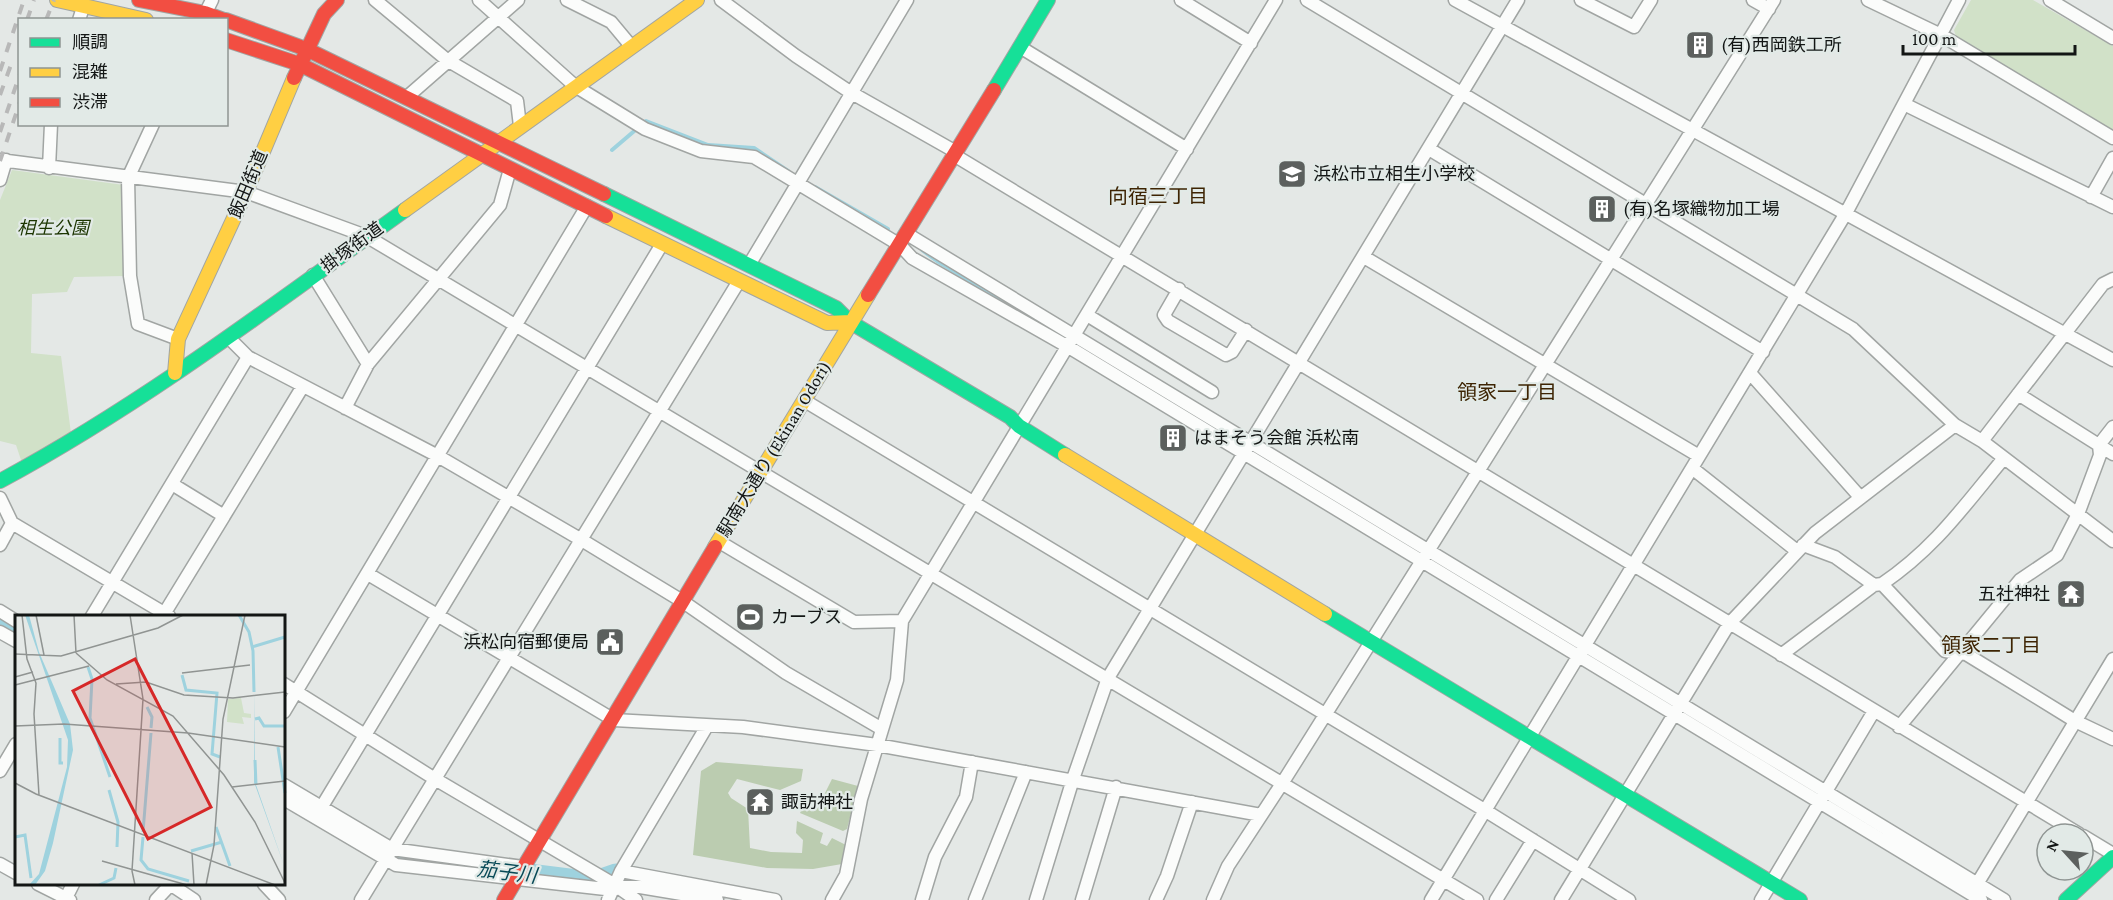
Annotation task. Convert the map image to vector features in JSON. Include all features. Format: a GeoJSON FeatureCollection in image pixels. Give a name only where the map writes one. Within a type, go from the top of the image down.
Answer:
{"type":"FeatureCollection","features":[{"type":"Feature","properties":{"kind":"main road"},"geometry":{"type":"LineString","coordinates":[[57,0],[84,4],[138,18]]}},
{"type":"Feature","properties":{"kind":"main road"},"geometry":{"type":"LineString","coordinates":[[139,0],[206,11],[221,18]]}},
{"type":"Feature","properties":{"kind":"main road","name":"飯田街道"},"geometry":{"type":"LineString","coordinates":[[175,374],[178,339],[246,192],[299,64],[324,14],[336,0]]}},
{"type":"Feature","properties":{"kind":"main road","name":"掛塚街道"},"geometry":{"type":"LineString","coordinates":[[0,481],[74,441],[175,374],[697,0]]}},
{"type":"Feature","properties":{"kind":"main road","name":"駅南大通り (Ekinan Odori)"},"geometry":{"type":"LineString","coordinates":[[504,900],[614,720],[718,541],[805,401],[850,322],[903,240],[1048,0]]}},
{"type":"Feature","properties":{"kind":"main road"},"geometry":{"type":"LineString","coordinates":[[228,21],[306,49],[836,308],[850,322],[1010,417],[1019,426],[1625,797],[1800,900]]}},
{"type":"Feature","properties":{"kind":"main road"},"geometry":{"type":"LineString","coordinates":[[228,41],[299,64],[480,155],[827,323],[850,322]]}},
{"type":"Feature","properties":{"kind":"main road"},"geometry":{"type":"LineString","coordinates":[[2066,900],[2113,856]]}},
{"type":"Feature","properties":{"kind":"street"},"geometry":{"type":"LineString","coordinates":[[375,0],[447,60],[517,101],[520,126]]}},
{"type":"Feature","properties":{"kind":"street"},"geometry":{"type":"LineString","coordinates":[[478,0],[575,86],[645,129],[701,151],[754,157],[799,180],[903,240],[1822,796],[1975,893],[2004,900]]}},
{"type":"Feature","properties":{"kind":"street"},"geometry":{"type":"LineString","coordinates":[[406,97],[518,0]]}},
{"type":"Feature","properties":{"kind":"street"},"geometry":{"type":"LineString","coordinates":[[567,0],[611,22],[631,46]]}},
{"type":"Feature","properties":{"kind":"street"},"geometry":{"type":"LineString","coordinates":[[721,0],[796,56],[850,92],[955,153],[2058,822]]}},
{"type":"Feature","properties":{"kind":"street"},"geometry":{"type":"LineString","coordinates":[[749,265],[850,92],[907,0]]}},
{"type":"Feature","properties":{"kind":"street"},"geometry":{"type":"LineString","coordinates":[[1181,0],[1251,43]]}},
{"type":"Feature","properties":{"kind":"street"},"geometry":{"type":"LineString","coordinates":[[832,900],[846,875],[861,799],[897,680],[902,621],[1124,256],[1276,0]]}},
{"type":"Feature","properties":{"kind":"street"},"geometry":{"type":"LineString","coordinates":[[1308,0],[1853,330],[1955,425],[1982,441],[2113,541]]}},
{"type":"Feature","properties":{"kind":"street"},"geometry":{"type":"LineString","coordinates":[[1455,0],[2113,360]]}},
{"type":"Feature","properties":{"kind":"street"},"geometry":{"type":"LineString","coordinates":[[1036,900],[1073,779],[1108,678],[1518,0]]}},
{"type":"Feature","properties":{"kind":"street"},"geometry":{"type":"LineString","coordinates":[[1581,0],[1635,27],[1651,0]]}},
{"type":"Feature","properties":{"kind":"street"},"geometry":{"type":"LineString","coordinates":[[1213,900],[1228,866],[1772,5],[1753,0]]}},
{"type":"Feature","properties":{"kind":"street"},"geometry":{"type":"LineString","coordinates":[[1868,0],[1887,5],[1941,35],[2113,138]]}},
{"type":"Feature","properties":{"kind":"street"},"geometry":{"type":"LineString","coordinates":[[1431,900],[1846,213],[1959,0]]}},
{"type":"Feature","properties":{"kind":"street"},"geometry":{"type":"LineString","coordinates":[[2050,0],[2113,38]]}},
{"type":"Feature","properties":{"kind":"street"},"geometry":{"type":"LineString","coordinates":[[80,18],[84,4]]}},
{"type":"Feature","properties":{"kind":"street"},"geometry":{"type":"LineString","coordinates":[[1020,47],[1187,149]]}},
{"type":"Feature","properties":{"kind":"street"},"geometry":{"type":"LineString","coordinates":[[1904,104],[2113,207]]}},
{"type":"Feature","properties":{"kind":"street"},"geometry":{"type":"LineString","coordinates":[[49,168],[51,126]]}},
{"type":"Feature","properties":{"kind":"street"},"geometry":{"type":"LineString","coordinates":[[152,126],[128,178],[130,276],[138,324],[178,339]]}},
{"type":"Feature","properties":{"kind":"street"},"geometry":{"type":"LineString","coordinates":[[1429,149],[1762,352]]}},
{"type":"Feature","properties":{"kind":"street"},"geometry":{"type":"LineString","coordinates":[[2091,197],[2113,158]]}},
{"type":"Feature","properties":{"kind":"street"},"geometry":{"type":"LineString","coordinates":[[0,180],[3,160],[49,168],[246,192],[366,236],[1477,900]]}},
{"type":"Feature","properties":{"kind":"street"},"geometry":{"type":"LineString","coordinates":[[345,408],[368,364],[500,205],[510,169]]}},
{"type":"Feature","properties":{"kind":"street"},"geometry":{"type":"LineString","coordinates":[[285,710],[587,206]]}},
{"type":"Feature","properties":{"kind":"street"},"geometry":{"type":"LineString","coordinates":[[321,808],[364,733],[662,244]]}},
{"type":"Feature","properties":{"kind":"street"},"geometry":{"type":"LineString","coordinates":[[1364,257],[1699,456]]}},
{"type":"Feature","properties":{"kind":"street"},"geometry":{"type":"LineString","coordinates":[[313,275],[368,364]]}},
{"type":"Feature","properties":{"kind":"street"},"geometry":{"type":"LineString","coordinates":[[1982,441],[2103,284],[2113,279]]}},
{"type":"Feature","properties":{"kind":"street"},"geometry":{"type":"LineString","coordinates":[[361,900],[740,281]]}},
{"type":"Feature","properties":{"kind":"street"},"geometry":{"type":"LineString","coordinates":[[1179,289],[1164,315],[1168,321],[1226,355],[1232,352],[1246,330]]}},
{"type":"Feature","properties":{"kind":"street"},"geometry":{"type":"LineString","coordinates":[[1087,315],[1212,392]]}},
{"type":"Feature","properties":{"kind":"street"},"geometry":{"type":"LineString","coordinates":[[228,337],[248,357],[436,455],[580,539],[682,601],[786,673],[882,729]]}},
{"type":"Feature","properties":{"kind":"street"},"geometry":{"type":"LineString","coordinates":[[93,615],[248,357]]}},
{"type":"Feature","properties":{"kind":"street"},"geometry":{"type":"LineString","coordinates":[[1750,373],[1860,497]]}},
{"type":"Feature","properties":{"kind":"street"},"geometry":{"type":"LineString","coordinates":[[0,498],[12,523],[166,615],[303,386]]}},
{"type":"Feature","properties":{"kind":"street"},"geometry":{"type":"LineString","coordinates":[[2018,394],[2113,454]]}},
{"type":"Feature","properties":{"kind":"street"},"geometry":{"type":"LineString","coordinates":[[805,401],[1326,714],[1629,900]]}},
{"type":"Feature","properties":{"kind":"street"},"geometry":{"type":"LineString","coordinates":[[1561,900],[1729,624],[1800,548],[1860,497],[1955,425]]}},
{"type":"Feature","properties":{"kind":"street"},"geometry":{"type":"LineString","coordinates":[[1899,727],[2020,580],[2057,555],[2078,514],[2100,455],[2099,445],[2113,427]]}},
{"type":"Feature","properties":{"kind":"street"},"geometry":{"type":"LineString","coordinates":[[1781,655],[1931,545],[1962,512],[2004,458]]}},
{"type":"Feature","properties":{"kind":"street"},"geometry":{"type":"LineString","coordinates":[[1692,468],[1800,548],[1835,557],[1878,585],[1945,651],[1966,654],[2007,677],[2075,721],[2113,739]]}},
{"type":"Feature","properties":{"kind":"street"},"geometry":{"type":"LineString","coordinates":[[172,484],[224,516]]}},
{"type":"Feature","properties":{"kind":"street"},"geometry":{"type":"LineString","coordinates":[[0,545],[12,523]]}},
{"type":"Feature","properties":{"kind":"street"},"geometry":{"type":"LineString","coordinates":[[718,541],[854,622],[902,621]]}},
{"type":"Feature","properties":{"kind":"street"},"geometry":{"type":"LineString","coordinates":[[368,574],[614,720],[743,727],[877,745],[1261,815]]}},
{"type":"Feature","properties":{"kind":"street"},"geometry":{"type":"LineString","coordinates":[[0,611],[15,620]]}},
{"type":"Feature","properties":{"kind":"street"},"geometry":{"type":"LineString","coordinates":[[0,632],[15,640]]}},
{"type":"Feature","properties":{"kind":"street"},"geometry":{"type":"LineString","coordinates":[[1975,893],[2113,659]]}},
{"type":"Feature","properties":{"kind":"street"},"geometry":{"type":"LineString","coordinates":[[285,685],[435,779],[614,882],[636,900]]}},
{"type":"Feature","properties":{"kind":"street"},"geometry":{"type":"LineString","coordinates":[[1761,900],[1874,711]]}},
{"type":"Feature","properties":{"kind":"street"},"geometry":{"type":"LineString","coordinates":[[614,882],[707,726]]}},
{"type":"Feature","properties":{"kind":"street"},"geometry":{"type":"LineString","coordinates":[[0,771],[8,756]]}},
{"type":"Feature","properties":{"kind":"street"},"geometry":{"type":"LineString","coordinates":[[922,900],[935,857],[966,797],[972,762]]}},
{"type":"Feature","properties":{"kind":"street"},"geometry":{"type":"LineString","coordinates":[[975,900],[1026,772]]}},
{"type":"Feature","properties":{"kind":"street"},"geometry":{"type":"LineString","coordinates":[[285,786],[392,849],[519,873]]}},
{"type":"Feature","properties":{"kind":"street"},"geometry":{"type":"LineString","coordinates":[[1082,900],[1116,787]]}},
{"type":"Feature","properties":{"kind":"street"},"geometry":{"type":"LineString","coordinates":[[285,800],[396,865],[519,873],[775,900]]}},
{"type":"Feature","properties":{"kind":"street"},"geometry":{"type":"LineString","coordinates":[[1156,900],[1167,876],[1191,802]]}},
{"type":"Feature","properties":{"kind":"street"},"geometry":{"type":"LineString","coordinates":[[1496,900],[1533,840]]}},
{"type":"Feature","properties":{"kind":"street"},"geometry":{"type":"LineString","coordinates":[[2095,844],[2113,856]]}},
{"type":"Feature","properties":{"kind":"street"},"geometry":{"type":"LineString","coordinates":[[0,864],[15,872]]}},
{"type":"Feature","properties":{"kind":"street"},"geometry":{"type":"LineString","coordinates":[[614,882],[717,900]]}},
{"type":"Feature","properties":{"kind":"street"},"geometry":{"type":"LineString","coordinates":[[40,885],[68,899]]}},
{"type":"Feature","properties":{"kind":"street"},"geometry":{"type":"LineString","coordinates":[[156,900],[169,885]]}},
{"type":"Feature","properties":{"kind":"street"},"geometry":{"type":"LineString","coordinates":[[172,885],[194,900]]}},
{"type":"Feature","properties":{"kind":"street"},"geometry":{"type":"LineString","coordinates":[[265,885],[279,900]]}},
{"type":"Feature","properties":{"kind":"green space"},"geometry":{"type":"Polygon","coordinates":[[[1971,0],[2033,0],[2113,46],[2113,133],[1956,37],[1954,30],[1971,0]]]}},
{"type":"Feature","properties":{"kind":"green space","name":"相生公園"},"geometry":{"type":"Polygon","coordinates":[[[12,170],[124,185],[124,276],[74,277],[67,292],[32,294],[31,353],[61,356],[72,441],[23,466],[16,445],[0,441],[0,200],[12,170]]]}},
{"type":"Feature","properties":{"kind":"green space"},"geometry":{"type":"Polygon","coordinates":[[[716,762],[803,769],[801,781],[780,790],[737,779],[728,793],[731,798],[748,809],[750,848],[771,852],[802,853],[803,840],[796,833],[797,821],[823,833],[820,843],[827,846],[832,838],[846,845],[842,864],[813,869],[767,868],[693,855],[701,771],[716,762]]]}},
{"type":"Feature","properties":{"kind":"green space"},"geometry":{"type":"Polygon","coordinates":[[[832,779],[858,786],[847,829],[843,831],[800,813],[803,807],[817,809],[832,779]]]}},
{"type":"Feature","properties":{"kind":"waterway"},"geometry":{"type":"LineString","coordinates":[[612,150],[646,121],[708,145],[754,148],[788,171]]}},
{"type":"Feature","properties":{"kind":"waterway"},"geometry":{"type":"LineString","coordinates":[[815,187],[888,229]]}},
{"type":"Feature","properties":{"kind":"waterway"},"geometry":{"type":"LineString","coordinates":[[922,250],[1069,340]]}},
{"type":"Feature","properties":{"kind":"waterway"},"geometry":{"type":"LineString","coordinates":[[1332,500],[1467,581]]}},
{"type":"Feature","properties":{"kind":"waterway","name":"茄子川"},"geometry":{"type":"LineString","coordinates":[[0,623],[15,630]]}},
{"type":"Feature","properties":{"kind":"waterway","name":"茄子川"},"geometry":{"type":"LineString","coordinates":[[379,847],[411,859],[593,882],[616,874],[628,879],[664,885]]}},
{"type":"Feature","properties":{"kind":"railway"},"geometry":{"type":"LineString","coordinates":[[0,71],[24,0]]}},
{"type":"Feature","properties":{"kind":"railway"},"geometry":{"type":"LineString","coordinates":[[28,18],[34,0]]}},
{"type":"Feature","properties":{"kind":"railway"},"geometry":{"type":"LineString","coordinates":[[47,18],[54,0]]}},
{"type":"Feature","properties":{"kind":"railway"},"geometry":{"type":"LineString","coordinates":[[0,95],[12,62]]}},
{"type":"Feature","properties":{"kind":"railway"},"geometry":{"type":"LineString","coordinates":[[0,132],[18,80]]}},
{"type":"Feature","properties":{"kind":"railway"},"geometry":{"type":"LineString","coordinates":[[0,161],[18,108]]}},
{"type":"Feature","properties":{"kind":"traffic: fast"},"geometry":{"type":"LineString","coordinates":[[994,90],[1048,0]]}},
{"type":"Feature","properties":{"kind":"traffic: fast"},"geometry":{"type":"LineString","coordinates":[[604,194],[836,308],[850,322],[1010,417],[1019,426],[1065,455]]}},
{"type":"Feature","properties":{"kind":"traffic: fast"},"geometry":{"type":"LineString","coordinates":[[0,481],[105,420],[207,352],[405,210]]}},
{"type":"Feature","properties":{"kind":"traffic: fast"},"geometry":{"type":"LineString","coordinates":[[1325,614],[1800,900]]}},
{"type":"Feature","properties":{"kind":"traffic: fast"},"geometry":{"type":"LineString","coordinates":[[2066,900],[2113,857]]}},
{"type":"Feature","properties":{"kind":"traffic: slow"},"geometry":{"type":"LineString","coordinates":[[57,0],[137,18]]}},
{"type":"Feature","properties":{"kind":"traffic: slow"},"geometry":{"type":"LineString","coordinates":[[405,210],[697,0]]}},
{"type":"Feature","properties":{"kind":"traffic: slow"},"geometry":{"type":"LineString","coordinates":[[175,373],[178,339],[246,192],[294,78]]}},
{"type":"Feature","properties":{"kind":"traffic: slow"},"geometry":{"type":"LineString","coordinates":[[606,216],[827,323],[850,322]]}},
{"type":"Feature","properties":{"kind":"traffic: slow"},"geometry":{"type":"LineString","coordinates":[[715,547],[868,295]]}},
{"type":"Feature","properties":{"kind":"traffic: slow"},"geometry":{"type":"LineString","coordinates":[[1065,455],[1325,614]]}},
{"type":"Feature","properties":{"kind":"traffic: jam"},"geometry":{"type":"LineString","coordinates":[[139,0],[205,13],[219,18]]}},
{"type":"Feature","properties":{"kind":"traffic: jam"},"geometry":{"type":"LineString","coordinates":[[294,78],[324,14],[337,0]]}},
{"type":"Feature","properties":{"kind":"traffic: jam"},"geometry":{"type":"LineString","coordinates":[[228,21],[306,49],[604,194]]}},
{"type":"Feature","properties":{"kind":"traffic: jam"},"geometry":{"type":"LineString","coordinates":[[228,41],[299,64],[606,216]]}},
{"type":"Feature","properties":{"kind":"traffic: jam"},"geometry":{"type":"LineString","coordinates":[[868,295],[994,90]]}},
{"type":"Feature","properties":{"kind":"traffic: jam"},"geometry":{"type":"LineString","coordinates":[[504,900],[715,547]]}},
{"type":"Feature","properties":{"kind":"place","name":"(有)西岡鉄工所"},"geometry":{"type":"Point","coordinates":[1700,45]}},
{"type":"Feature","properties":{"kind":"place","name":"浜松市立相生小学校"},"geometry":{"type":"Point","coordinates":[1292,174]}},
{"type":"Feature","properties":{"kind":"place","name":"(有)名塚織物加工場"},"geometry":{"type":"Point","coordinates":[1602,209]}},
{"type":"Feature","properties":{"kind":"place","name":"はまそう会館 浜松南"},"geometry":{"type":"Point","coordinates":[1173,438]}},
{"type":"Feature","properties":{"kind":"place","name":"五社神社"},"geometry":{"type":"Point","coordinates":[2071,594]}},
{"type":"Feature","properties":{"kind":"place","name":"カーブス"},"geometry":{"type":"Point","coordinates":[750,617]}},
{"type":"Feature","properties":{"kind":"place","name":"浜松向宿郵便局"},"geometry":{"type":"Point","coordinates":[610,642]}},
{"type":"Feature","properties":{"kind":"place","name":"諏訪神社"},"geometry":{"type":"Point","coordinates":[760,802]}},
{"type":"Feature","properties":{"kind":"district","name":"向宿三丁目"},"geometry":{"type":"Point","coordinates":[1158,196]}},
{"type":"Feature","properties":{"kind":"district","name":"領家一丁目"},"geometry":{"type":"Point","coordinates":[1507,392]}},
{"type":"Feature","properties":{"kind":"district","name":"領家二丁目"},"geometry":{"type":"Point","coordinates":[1991,645]}}]}
